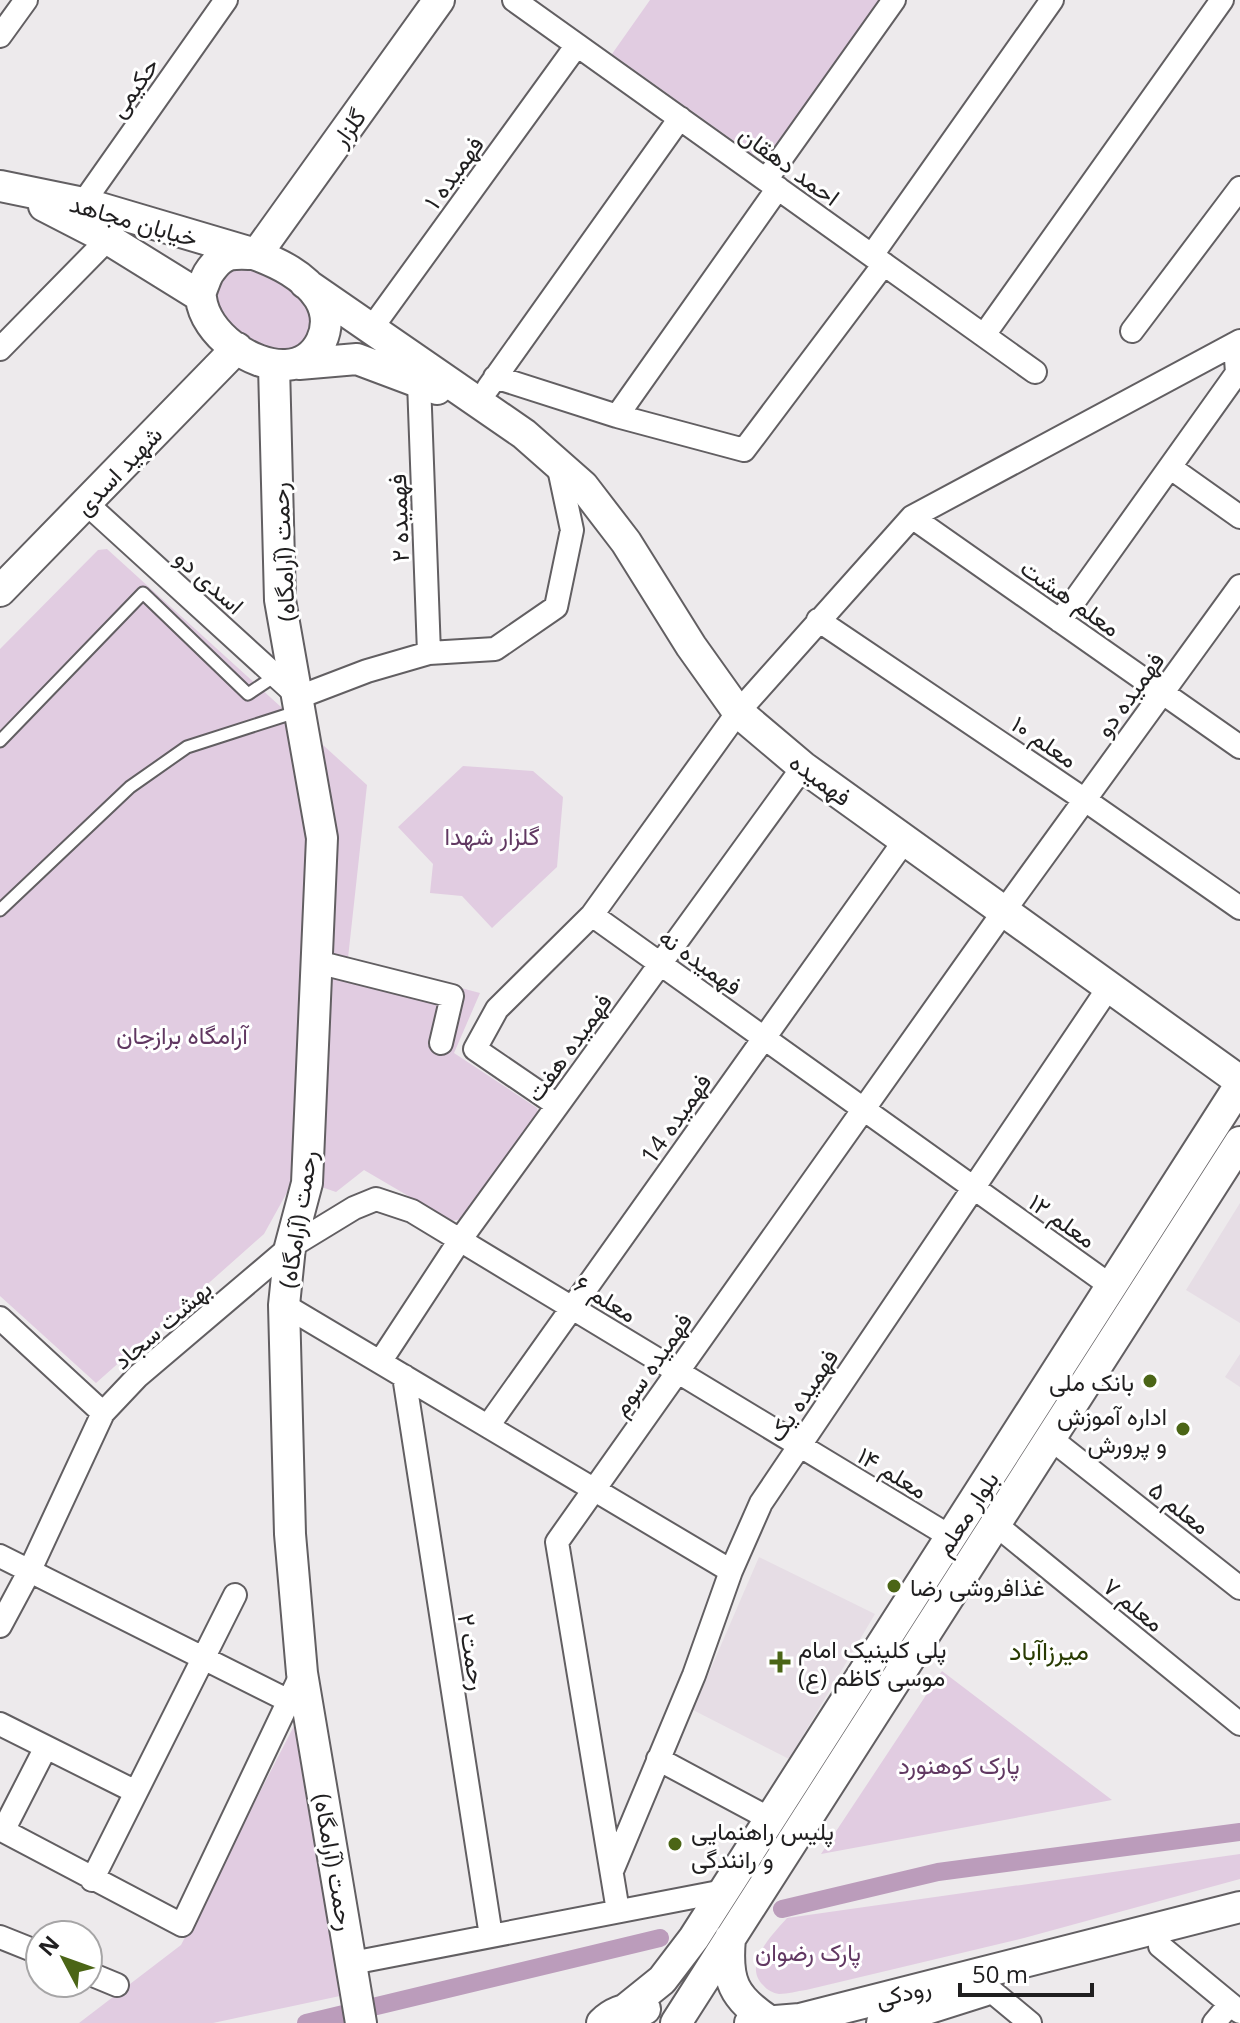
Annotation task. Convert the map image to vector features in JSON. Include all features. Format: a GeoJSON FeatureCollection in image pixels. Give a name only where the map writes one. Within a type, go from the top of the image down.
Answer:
{"type":"FeatureCollection","features":[{"type":"Feature","properties":{"kind":"street"},"geometry":{"type":"LineString","coordinates":[[0,36],[26,0]]}},
{"type":"Feature","properties":{"kind":"street","name":"حکیمی"},"geometry":{"type":"LineString","coordinates":[[83,203],[226,0]]}},
{"type":"Feature","properties":{"kind":"street","name":"گلزار"},"geometry":{"type":"LineString","coordinates":[[255,254],[439,0]]}},
{"type":"Feature","properties":{"kind":"street","name":"احمد دهقان"},"geometry":{"type":"LineString","coordinates":[[514,0],[1035,372]]}},
{"type":"Feature","properties":{"kind":"street"},"geometry":{"type":"LineString","coordinates":[[617,416],[894,0]]}},
{"type":"Feature","properties":{"kind":"street"},"geometry":{"type":"LineString","coordinates":[[495,377],[617,416],[744,450],[878,260],[1052,0]]}},
{"type":"Feature","properties":{"kind":"street"},"geometry":{"type":"LineString","coordinates":[[984,335],[1222,0]]}},
{"type":"Feature","properties":{"kind":"street","name":"فهمیده ۱"},"geometry":{"type":"LineString","coordinates":[[371,329],[577,45]]}},
{"type":"Feature","properties":{"kind":"street"},"geometry":{"type":"LineString","coordinates":[[477,403],[680,118]]}},
{"type":"Feature","properties":{"kind":"street","name":"خیابان مجاهد"},"geometry":{"type":"LineString","coordinates":[[7,188],[83,203],[255,254]]}},
{"type":"Feature","properties":{"kind":"street","name":"خیابان مجاهد"},"geometry":{"type":"LineString","coordinates":[[7,188],[108,239],[200,296]]}},
{"type":"Feature","properties":{"kind":"street"},"geometry":{"type":"LineString","coordinates":[[1132,331],[1240,188]]}},
{"type":"Feature","properties":{"kind":"street"},"geometry":{"type":"LineString","coordinates":[[0,349],[108,239]]}},
{"type":"Feature","properties":{"kind":"street"},"geometry":{"type":"LineString","coordinates":[[255,254],[274,262],[477,403],[357,359],[286,365],[237,348],[208,320],[200,296],[208,271],[228,255],[255,254]]}},
{"type":"Feature","properties":{"kind":"street"},"geometry":{"type":"LineString","coordinates":[[286,365],[320,348],[328,323],[320,299],[305,283]]}},
{"type":"Feature","properties":{"kind":"street"},"geometry":{"type":"LineString","coordinates":[[557,1105],[475,1049],[497,1009],[592,915],[738,712],[818,620],[912,517],[1238,344],[1237,373],[1060,621]]}},
{"type":"Feature","properties":{"kind":"street","name":"شهید اسدی"},"geometry":{"type":"LineString","coordinates":[[0,591],[237,348]]}},
{"type":"Feature","properties":{"kind":"street","name":"رحمت (آرامگاه)"},"geometry":{"type":"LineString","coordinates":[[286,365],[280,600],[322,838],[307,1183],[290,1247],[284,1305],[290,1534],[302,1673],[361,2023]]}},
{"type":"Feature","properties":{"kind":"street","name":"فهمیده ۲"},"geometry":{"type":"LineString","coordinates":[[419,382],[429,653]]}},
{"type":"Feature","properties":{"kind":"street","name":"فهمیده"},"geometry":{"type":"LineString","coordinates":[[477,403],[524,434],[583,486],[626,542],[691,646],[738,712],[803,767],[1240,1083]]}},
{"type":"Feature","properties":{"kind":"street"},"geometry":{"type":"LineString","coordinates":[[300,704],[367,671],[429,653],[495,649],[556,607],[572,530],[558,464]]}},
{"type":"Feature","properties":{"kind":"street"},"geometry":{"type":"LineString","coordinates":[[1171,468],[1240,517]]}},
{"type":"Feature","properties":{"kind":"street","name":"اسدی دو"},"geometry":{"type":"LineString","coordinates":[[86,503],[275,676],[300,704]]}},
{"type":"Feature","properties":{"kind":"street","name":"معلم هشت"},"geometry":{"type":"LineString","coordinates":[[912,517],[1240,747]]}},
{"type":"Feature","properties":{"kind":"street","name":"فهمیده دو"},"geometry":{"type":"LineString","coordinates":[[1004,911],[1240,586]]}},
{"type":"Feature","properties":{"kind":"street","name":"معلم ۱۰"},"geometry":{"type":"LineString","coordinates":[[818,620],[1240,908]]}},
{"type":"Feature","properties":{"kind":"street","name":"فهمیده هفت"},"geometry":{"type":"LineString","coordinates":[[380,1362],[460,1240],[803,767]]}},
{"type":"Feature","properties":{"kind":"street","name":"فهمیده 14"},"geometry":{"type":"LineString","coordinates":[[488,1426],[905,840]]}},
{"type":"Feature","properties":{"kind":"street","name":"فهمیده سوم"},"geometry":{"type":"LineString","coordinates":[[618,1911],[557,1542],[1004,911]]}},
{"type":"Feature","properties":{"kind":"street","name":"فهمیده نه"},"geometry":{"type":"LineString","coordinates":[[592,915],[978,1192]]}},
{"type":"Feature","properties":{"kind":"street"},"geometry":{"type":"LineString","coordinates":[[317,962],[452,996],[441,1043]]}},
{"type":"Feature","properties":{"kind":"street","name":"فهمیده یک"},"geometry":{"type":"LineString","coordinates":[[611,1872],[694,1675],[731,1571],[761,1503],[804,1448],[978,1192],[1109,987]]}},
{"type":"Feature","properties":{"kind":"street","name":"بلوار معلم"},"geometry":{"type":"LineString","coordinates":[[612,2016],[662,1980],[694,1938],[1240,1083]]}},
{"type":"Feature","properties":{"kind":"street","name":"بلوار معلم"},"geometry":{"type":"LineString","coordinates":[[674,2023],[1240,1142]]}},
{"type":"Feature","properties":{"kind":"street","name":"معلم ۱۲"},"geometry":{"type":"LineString","coordinates":[[978,1192],[1111,1286]]}},
{"type":"Feature","properties":{"kind":"street","name":"بهشت سجاد"},"geometry":{"type":"LineString","coordinates":[[0,1626],[29,1572],[103,1413],[138,1376],[290,1247],[354,1208],[376,1199],[412,1211],[460,1240]]}},
{"type":"Feature","properties":{"kind":"street","name":"معلم ۶"},"geometry":{"type":"LineString","coordinates":[[460,1240],[804,1448]]}},
{"type":"Feature","properties":{"kind":"street"},"geometry":{"type":"LineString","coordinates":[[284,1305],[731,1571]]}},
{"type":"Feature","properties":{"kind":"street"},"geometry":{"type":"LineString","coordinates":[[0,1318],[103,1413]]}},
{"type":"Feature","properties":{"kind":"street","name":"رحمت ۲"},"geometry":{"type":"LineString","coordinates":[[404,1376],[491,1936]]}},
{"type":"Feature","properties":{"kind":"street","name":"معلم ۵"},"geometry":{"type":"LineString","coordinates":[[1050,1438],[1240,1588]]}},
{"type":"Feature","properties":{"kind":"street","name":"معلم ۱۴"},"geometry":{"type":"LineString","coordinates":[[804,1448],[951,1537]]}},
{"type":"Feature","properties":{"kind":"street","name":"معلم ۷"},"geometry":{"type":"LineString","coordinates":[[995,1524],[1240,1724]]}},
{"type":"Feature","properties":{"kind":"street"},"geometry":{"type":"LineString","coordinates":[[0,1556],[289,1701]]}},
{"type":"Feature","properties":{"kind":"street"},"geometry":{"type":"LineString","coordinates":[[92,1880],[235,1595]]}},
{"type":"Feature","properties":{"kind":"street"},"geometry":{"type":"LineString","coordinates":[[46,1747],[2,1830],[182,1925],[302,1673]]}},
{"type":"Feature","properties":{"kind":"street"},"geometry":{"type":"LineString","coordinates":[[0,1724],[136,1792]]}},
{"type":"Feature","properties":{"kind":"street"},"geometry":{"type":"LineString","coordinates":[[658,1759],[770,1819]]}},
{"type":"Feature","properties":{"kind":"street"},"geometry":{"type":"LineString","coordinates":[[354,1977],[491,1936],[724,1891]]}},
{"type":"Feature","properties":{"kind":"street","name":"رودکی"},"geometry":{"type":"LineString","coordinates":[[779,2022],[1240,1907]]}},
{"type":"Feature","properties":{"kind":"street","name":"رودکی"},"geometry":{"type":"LineString","coordinates":[[882,2023],[989,1989],[1240,1926]]}},
{"type":"Feature","properties":{"kind":"street"},"geometry":{"type":"LineString","coordinates":[[0,1937],[24,1947]]}},
{"type":"Feature","properties":{"kind":"street"},"geometry":{"type":"LineString","coordinates":[[730,1938],[727,1968],[736,1992],[749,2008],[779,2022]]}},
{"type":"Feature","properties":{"kind":"street"},"geometry":{"type":"LineString","coordinates":[[1160,1946],[1235,2008],[1214,2023]]}},
{"type":"Feature","properties":{"kind":"street"},"geometry":{"type":"LineString","coordinates":[[104,1980],[117,1985]]}},
{"type":"Feature","properties":{"kind":"street"},"geometry":{"type":"LineString","coordinates":[[989,1989],[1030,2023]]}},
{"type":"Feature","properties":{"kind":"street"},"geometry":{"type":"LineString","coordinates":[[577,2023],[653,2011],[674,2023]]}},
{"type":"Feature","properties":{"kind":"lane"},"geometry":{"type":"LineString","coordinates":[[0,741],[143,593],[248,694],[275,676]]}},
{"type":"Feature","properties":{"kind":"lane"},"geometry":{"type":"LineString","coordinates":[[0,910],[130,787],[187,747],[300,704]]}},
{"type":"Feature","properties":{"kind":"shaded area"},"geometry":{"type":"Polygon","coordinates":[[[1240,1203],[1240,1323],[1186,1290],[1240,1203]]]}},
{"type":"Feature","properties":{"kind":"shaded area"},"geometry":{"type":"Polygon","coordinates":[[[1240,1354],[1240,1387],[1225,1377],[1240,1354]]]}},
{"type":"Feature","properties":{"kind":"shaded area","name":"پلی کلینیک امام موسی کاظم (ع)"},"geometry":{"type":"Polygon","coordinates":[[[759,1557],[875,1614],[789,1759],[693,1710],[759,1557]]]}},
{"type":"Feature","properties":{"kind":"green space"},"geometry":{"type":"Polygon","coordinates":[[[650,0],[881,0],[772,154],[755,156],[612,54],[650,0]]]}},
{"type":"Feature","properties":{"kind":"green space"},"geometry":{"type":"Polygon","coordinates":[[[252,267],[285,284],[303,300],[312,322],[306,342],[299,348],[282,352],[265,349],[247,340],[220,312],[215,296],[217,282],[229,272],[252,267]]]}},
{"type":"Feature","properties":{"kind":"green space","name":"آرامگاه برازجان"},"geometry":{"type":"Polygon","coordinates":[[[107,549],[367,785],[348,958],[480,993],[454,1053],[537,1108],[538,1112],[462,1219],[451,1221],[364,1170],[336,1192],[295,1178],[264,1234],[96,1383],[0,1296],[0,649],[98,550],[107,549]]]}},
{"type":"Feature","properties":{"kind":"green space","name":"گلزار شهدا"},"geometry":{"type":"Polygon","coordinates":[[[463,766],[533,771],[563,797],[557,867],[492,928],[462,896],[430,893],[433,864],[398,827],[463,766]]]}},
{"type":"Feature","properties":{"kind":"green space","name":"پارک کوهنورد"},"geometry":{"type":"Polygon","coordinates":[[[942,1671],[1112,1800],[821,1854],[942,1671]]]}},
{"type":"Feature","properties":{"kind":"green space"},"geometry":{"type":"Polygon","coordinates":[[[294,1726],[340,1996],[213,2023],[79,2023],[181,1945],[294,1726]]]}},
{"type":"Feature","properties":{"kind":"green space","name":"پارک رضوان"},"geometry":{"type":"Polygon","coordinates":[[[1240,1854],[1240,1879],[1024,1938],[786,1994],[770,1991],[757,1977],[756,1968],[762,1950],[787,1918],[1240,1854]]]}},
{"type":"Feature","properties":{"kind":"waterway"},"geometry":{"type":"LineString","coordinates":[[782,1909],[938,1872],[1240,1832]]}},
{"type":"Feature","properties":{"kind":"waterway"},"geometry":{"type":"LineString","coordinates":[[306,2023],[660,1938]]}},
{"type":"Feature","properties":{"kind":"place","name":"بانک ملی"},"geometry":{"type":"Point","coordinates":[1150,1381]}},
{"type":"Feature","properties":{"kind":"place","name":"اداره آموزش و پرورش"},"geometry":{"type":"Point","coordinates":[1183,1429]}},
{"type":"Feature","properties":{"kind":"place","name":"غذافروشی رضا"},"geometry":{"type":"Point","coordinates":[894,1586]}},
{"type":"Feature","properties":{"kind":"place","name":"پلی کلینیک امام موسی کاظم (ع)"},"geometry":{"type":"Point","coordinates":[780,1662]}},
{"type":"Feature","properties":{"kind":"place","name":"پلیس راهنمایی و رانندگی"},"geometry":{"type":"Point","coordinates":[675,1844]}},
{"type":"Feature","properties":{"kind":"district","name":"میرزاآباد"},"geometry":{"type":"Point","coordinates":[1049,1650]}}]}
